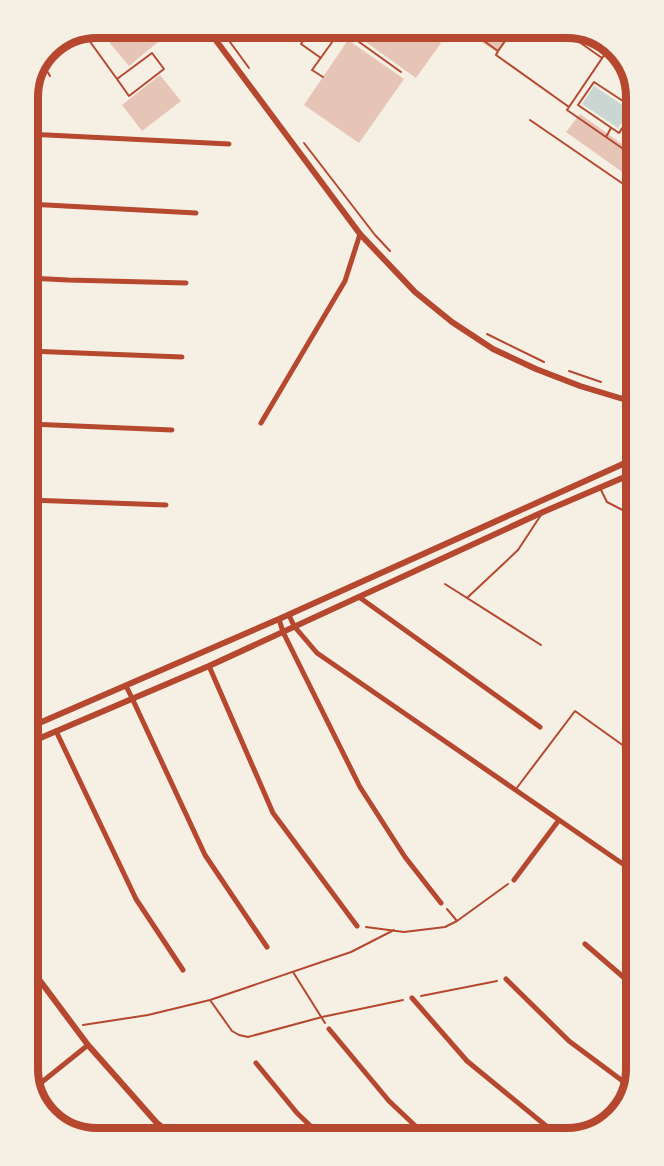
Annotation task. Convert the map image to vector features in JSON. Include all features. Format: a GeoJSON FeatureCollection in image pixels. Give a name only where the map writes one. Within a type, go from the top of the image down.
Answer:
{"type":"FeatureCollection","features":[{"type":"Feature","properties":{"kind":"street"},"geometry":{"type":"LineString","coordinates":[[214,38],[360,234],[415,292],[452,322],[493,349],[580,386],[626,400]]}},
{"type":"Feature","properties":{"kind":"street"},"geometry":{"type":"LineString","coordinates":[[38,135],[229,144]]}},
{"type":"Feature","properties":{"kind":"street"},"geometry":{"type":"LineString","coordinates":[[38,205],[196,213]]}},
{"type":"Feature","properties":{"kind":"street"},"geometry":{"type":"LineString","coordinates":[[261,423],[345,280],[360,234]]}},
{"type":"Feature","properties":{"kind":"street"},"geometry":{"type":"LineString","coordinates":[[38,278],[186,283]]}},
{"type":"Feature","properties":{"kind":"street"},"geometry":{"type":"LineString","coordinates":[[38,351],[182,357]]}},
{"type":"Feature","properties":{"kind":"street"},"geometry":{"type":"LineString","coordinates":[[38,424],[172,430]]}},
{"type":"Feature","properties":{"kind":"street"},"geometry":{"type":"LineString","coordinates":[[38,725],[289,615],[626,463]]}},
{"type":"Feature","properties":{"kind":"street"},"geometry":{"type":"LineString","coordinates":[[38,739],[209,666],[543,512],[626,476]]}},
{"type":"Feature","properties":{"kind":"street"},"geometry":{"type":"LineString","coordinates":[[38,500],[166,505]]}},
{"type":"Feature","properties":{"kind":"street"},"geometry":{"type":"LineString","coordinates":[[359,597],[540,727]]}},
{"type":"Feature","properties":{"kind":"street"},"geometry":{"type":"LineString","coordinates":[[289,615],[294,626],[317,653],[626,866]]}},
{"type":"Feature","properties":{"kind":"street"},"geometry":{"type":"LineString","coordinates":[[279,619],[283,632],[360,787],[405,857],[441,903]]}},
{"type":"Feature","properties":{"kind":"street"},"geometry":{"type":"LineString","coordinates":[[209,666],[273,813],[357,926]]}},
{"type":"Feature","properties":{"kind":"street"},"geometry":{"type":"LineString","coordinates":[[126,687],[205,855],[267,947]]}},
{"type":"Feature","properties":{"kind":"street"},"geometry":{"type":"LineString","coordinates":[[56,731],[136,899],[183,970]]}},
{"type":"Feature","properties":{"kind":"street"},"geometry":{"type":"LineString","coordinates":[[514,880],[559,820]]}},
{"type":"Feature","properties":{"kind":"street"},"geometry":{"type":"LineString","coordinates":[[585,944],[626,979]]}},
{"type":"Feature","properties":{"kind":"street"},"geometry":{"type":"LineString","coordinates":[[38,978],[88,1045],[163,1128]]}},
{"type":"Feature","properties":{"kind":"street"},"geometry":{"type":"LineString","coordinates":[[506,979],[569,1041],[625,1082]]}},
{"type":"Feature","properties":{"kind":"street"},"geometry":{"type":"LineString","coordinates":[[412,998],[467,1061],[549,1128]]}},
{"type":"Feature","properties":{"kind":"street"},"geometry":{"type":"LineString","coordinates":[[329,1029],[389,1101],[418,1128]]}},
{"type":"Feature","properties":{"kind":"street"},"geometry":{"type":"LineString","coordinates":[[40,1084],[88,1045]]}},
{"type":"Feature","properties":{"kind":"street"},"geometry":{"type":"LineString","coordinates":[[256,1063],[297,1113],[313,1128]]}},
{"type":"Feature","properties":{"kind":"lane"},"geometry":{"type":"LineString","coordinates":[[45,68],[50,76]]}},
{"type":"Feature","properties":{"kind":"lane"},"geometry":{"type":"LineString","coordinates":[[600,487],[607,502],[626,512]]}},
{"type":"Feature","properties":{"kind":"lane"},"geometry":{"type":"LineString","coordinates":[[467,598],[518,550],[543,512]]}},
{"type":"Feature","properties":{"kind":"lane"},"geometry":{"type":"LineString","coordinates":[[445,584],[541,645]]}},
{"type":"Feature","properties":{"kind":"lane"},"geometry":{"type":"LineString","coordinates":[[515,790],[575,711],[626,748]]}},
{"type":"Feature","properties":{"kind":"path"},"geometry":{"type":"LineString","coordinates":[[227,38],[252,72]]}},
{"type":"Feature","properties":{"kind":"path"},"geometry":{"type":"LineString","coordinates":[[305,38],[301,44],[321,58]]}},
{"type":"Feature","properties":{"kind":"path"},"geometry":{"type":"LineString","coordinates":[[323,77],[312,70],[335,38]]}},
{"type":"Feature","properties":{"kind":"path"},"geometry":{"type":"LineString","coordinates":[[356,38],[401,72]]}},
{"type":"Feature","properties":{"kind":"path"},"geometry":{"type":"LineString","coordinates":[[464,38],[469,41],[484,41],[498,51]]}},
{"type":"Feature","properties":{"kind":"path"},"geometry":{"type":"LineString","coordinates":[[507,38],[496,55],[569,108]]}},
{"type":"Feature","properties":{"kind":"path"},"geometry":{"type":"LineString","coordinates":[[574,38],[602,58]]}},
{"type":"Feature","properties":{"kind":"path"},"geometry":{"type":"LineString","coordinates":[[87,39],[129,96],[164,69],[152,53],[117,79]]}},
{"type":"Feature","properties":{"kind":"path"},"geometry":{"type":"LineString","coordinates":[[606,52],[567,110],[626,152]]}},
{"type":"Feature","properties":{"kind":"path"},"geometry":{"type":"LineString","coordinates":[[626,103],[594,82],[578,105],[619,133],[626,122]]}},
{"type":"Feature","properties":{"kind":"path"},"geometry":{"type":"LineString","coordinates":[[530,120],[626,186]]}},
{"type":"Feature","properties":{"kind":"path"},"geometry":{"type":"LineString","coordinates":[[606,137],[611,128]]}},
{"type":"Feature","properties":{"kind":"path"},"geometry":{"type":"LineString","coordinates":[[299,136],[375,235],[396,258]]}},
{"type":"Feature","properties":{"kind":"path"},"geometry":{"type":"LineString","coordinates":[[481,331],[550,364]]}},
{"type":"Feature","properties":{"kind":"path"},"geometry":{"type":"LineString","coordinates":[[570,372],[602,382]]}},
{"type":"Feature","properties":{"kind":"path"},"geometry":{"type":"LineString","coordinates":[[357,926],[404,932],[445,927],[514,880]]}},
{"type":"Feature","properties":{"kind":"path"},"geometry":{"type":"LineString","coordinates":[[441,903],[457,921]]}},
{"type":"Feature","properties":{"kind":"path"},"geometry":{"type":"LineString","coordinates":[[74,1026],[148,1015],[210,1000],[351,952],[394,930]]}},
{"type":"Feature","properties":{"kind":"path"},"geometry":{"type":"LineString","coordinates":[[293,972],[329,1029]]}},
{"type":"Feature","properties":{"kind":"path"},"geometry":{"type":"LineString","coordinates":[[210,1000],[232,1031],[248,1037],[322,1017],[506,979]]}},
{"type":"Feature","properties":{"kind":"shaded area"},"geometry":{"type":"Polygon","coordinates":[[[594,86],[626,107],[626,116],[618,128],[582,104],[594,86]]]}},
{"type":"Feature","properties":{"kind":"building"},"geometry":{"type":"Polygon","coordinates":[[[106,38],[163,38],[129,66],[106,38]]]}},
{"type":"Feature","properties":{"kind":"building"},"geometry":{"type":"Polygon","coordinates":[[[360,38],[434,38],[441,43],[416,78],[360,38]]]}},
{"type":"Feature","properties":{"kind":"building"},"geometry":{"type":"Polygon","coordinates":[[[485,38],[508,38],[498,53],[482,42],[485,38]]]}},
{"type":"Feature","properties":{"kind":"building"},"geometry":{"type":"Polygon","coordinates":[[[348,40],[404,79],[359,143],[304,105],[348,40]]]}},
{"type":"Feature","properties":{"kind":"building"},"geometry":{"type":"Polygon","coordinates":[[[160,75],[181,101],[142,131],[122,105],[160,75]]]}},
{"type":"Feature","properties":{"kind":"building"},"geometry":{"type":"Polygon","coordinates":[[[580,114],[626,147],[626,175],[566,132],[580,114]]]}}]}
